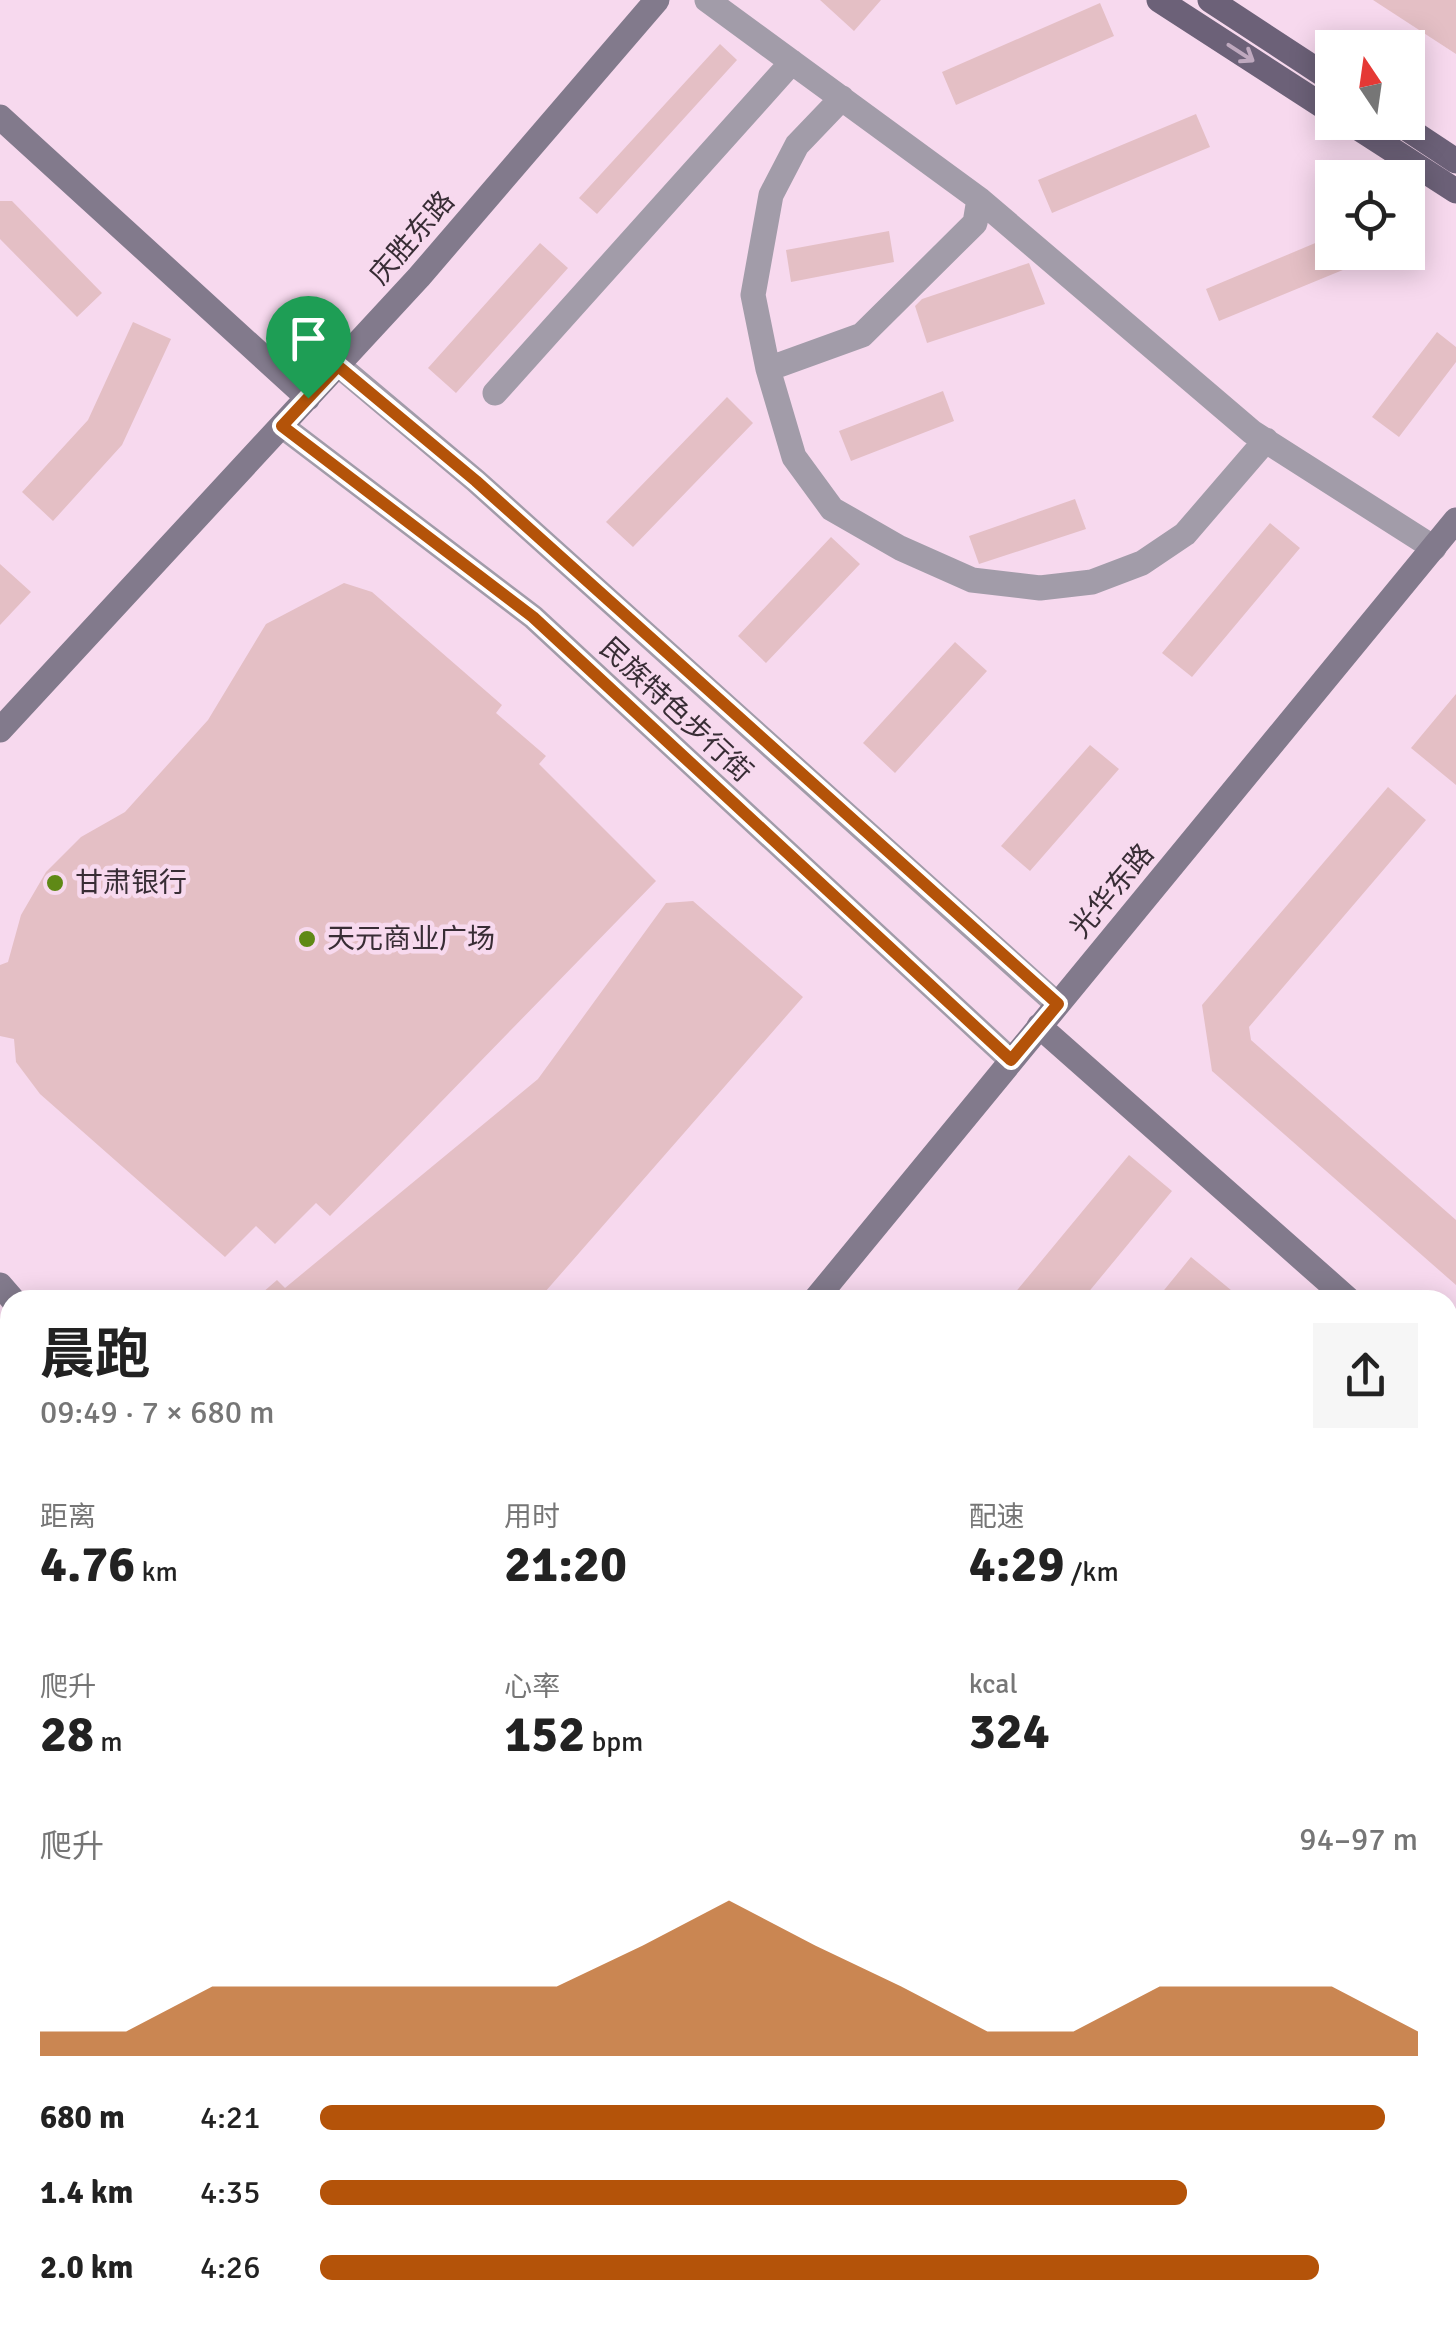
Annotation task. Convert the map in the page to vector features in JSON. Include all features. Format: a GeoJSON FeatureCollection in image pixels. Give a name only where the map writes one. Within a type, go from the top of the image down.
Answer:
{"type":"FeatureCollection","features":[{"type":"Feature","properties":{"kind":"main road","name":"庆胜东路"},"geometry":{"type":"LineString","coordinates":[[0,730],[338,366],[658,0]]}},
{"type":"Feature","properties":{"kind":"main road"},"geometry":{"type":"LineString","coordinates":[[1159,0],[1315,101]]}},
{"type":"Feature","properties":{"kind":"main road"},"geometry":{"type":"LineString","coordinates":[[1210,0],[1315,69]]}},
{"type":"Feature","properties":{"kind":"main road"},"geometry":{"type":"LineString","coordinates":[[0,117],[308,398]]}},
{"type":"Feature","properties":{"kind":"main road"},"geometry":{"type":"LineString","coordinates":[[1378,140],[1456,191]]}},
{"type":"Feature","properties":{"kind":"main road"},"geometry":{"type":"LineString","coordinates":[[1424,140],[1456,161]]}},
{"type":"Feature","properties":{"kind":"main road","name":"光华东路"},"geometry":{"type":"LineString","coordinates":[[823,1290],[1456,520]]}},
{"type":"Feature","properties":{"kind":"main road"},"geometry":{"type":"LineString","coordinates":[[1039,1026],[1338,1290]]}},
{"type":"Feature","properties":{"kind":"street"},"geometry":{"type":"LineString","coordinates":[[706,0],[979,198],[1266,440],[1434,548]]}},
{"type":"Feature","properties":{"kind":"street"},"geometry":{"type":"LineString","coordinates":[[495,393],[792,62]]}},
{"type":"Feature","properties":{"kind":"street"},"geometry":{"type":"LineString","coordinates":[[842,98],[797,145],[771,196],[753,294],[768,370],[794,457],[832,508],[900,548],[972,580],[1040,588],[1092,582],[1142,563],[1185,534],[1266,440]]}},
{"type":"Feature","properties":{"kind":"street"},"geometry":{"type":"LineString","coordinates":[[768,370],[862,336],[975,223],[979,198]]}},
{"type":"Feature","properties":{"kind":"street","name":"民族特色步行街"},"geometry":{"type":"LineString","coordinates":[[338,366],[491,494],[1058,1004]]}},
{"type":"Feature","properties":{"kind":"street","name":"民族特色步行街"},"geometry":{"type":"LineString","coordinates":[[282,426],[533,617],[1011,1060]]}},
{"type":"Feature","properties":{"kind":"building"},"geometry":{"type":"Polygon","coordinates":[[[820,0],[881,0],[854,31],[820,0]]]}},
{"type":"Feature","properties":{"kind":"building"},"geometry":{"type":"Polygon","coordinates":[[[1373,0],[1456,0],[1456,54],[1425,34],[1425,30],[1373,0]]]}},
{"type":"Feature","properties":{"kind":"building"},"geometry":{"type":"Polygon","coordinates":[[[1100,3],[1114,36],[956,105],[942,72],[1100,3]]]}},
{"type":"Feature","properties":{"kind":"building"},"geometry":{"type":"Polygon","coordinates":[[[720,44],[737,60],[597,214],[579,198],[720,44]]]}},
{"type":"Feature","properties":{"kind":"building"},"geometry":{"type":"Polygon","coordinates":[[[1196,114],[1210,147],[1052,213],[1038,180],[1196,114]]]}},
{"type":"Feature","properties":{"kind":"building"},"geometry":{"type":"Polygon","coordinates":[[[0,201],[12,201],[102,293],[77,317],[0,239],[0,201]]]}},
{"type":"Feature","properties":{"kind":"building"},"geometry":{"type":"Polygon","coordinates":[[[889,231],[894,262],[791,282],[786,250],[889,231]]]}},
{"type":"Feature","properties":{"kind":"building"},"geometry":{"type":"Polygon","coordinates":[[[540,243],[568,268],[456,393],[428,368],[540,243]]]}},
{"type":"Feature","properties":{"kind":"building"},"geometry":{"type":"Polygon","coordinates":[[[1315,243],[1315,270],[1343,270],[1219,321],[1206,289],[1315,243]]]}},
{"type":"Feature","properties":{"kind":"building"},"geometry":{"type":"Polygon","coordinates":[[[1029,263],[1045,304],[927,343],[915,306],[922,299],[1029,263]]]}},
{"type":"Feature","properties":{"kind":"building"},"geometry":{"type":"Polygon","coordinates":[[[133,322],[171,339],[122,445],[53,521],[22,492],[88,420],[133,322]]]}},
{"type":"Feature","properties":{"kind":"building"},"geometry":{"type":"Polygon","coordinates":[[[1437,332],[1456,347],[1456,362],[1399,437],[1372,417],[1437,332]]]}},
{"type":"Feature","properties":{"kind":"building"},"geometry":{"type":"Polygon","coordinates":[[[943,391],[954,421],[851,461],[839,431],[943,391]]]}},
{"type":"Feature","properties":{"kind":"building"},"geometry":{"type":"Polygon","coordinates":[[[727,397],[753,423],[633,547],[606,522],[727,397]]]}},
{"type":"Feature","properties":{"kind":"building"},"geometry":{"type":"Polygon","coordinates":[[[1075,499],[1086,529],[979,564],[969,536],[1075,499]]]}},
{"type":"Feature","properties":{"kind":"building"},"geometry":{"type":"Polygon","coordinates":[[[1270,523],[1300,548],[1192,677],[1162,653],[1270,523]]]}},
{"type":"Feature","properties":{"kind":"building"},"geometry":{"type":"Polygon","coordinates":[[[831,537],[860,564],[766,663],[738,636],[831,537]]]}},
{"type":"Feature","properties":{"kind":"building"},"geometry":{"type":"Polygon","coordinates":[[[0,564],[31,592],[0,625],[0,564]]]}},
{"type":"Feature","properties":{"kind":"building","name":"天元商业广场"},"geometry":{"type":"Polygon","coordinates":[[[344,583],[372,592],[502,705],[496,713],[546,756],[539,764],[656,881],[330,1216],[316,1203],[275,1244],[256,1226],[225,1257],[40,1094],[16,1062],[14,1039],[0,1036],[0,965],[8,962],[21,915],[46,872],[81,837],[125,812],[208,720],[266,624],[344,583]]]}},
{"type":"Feature","properties":{"kind":"building"},"geometry":{"type":"Polygon","coordinates":[[[955,642],[987,671],[895,773],[863,743],[955,642]]]}},
{"type":"Feature","properties":{"kind":"building"},"geometry":{"type":"Polygon","coordinates":[[[1456,694],[1456,785],[1411,748],[1456,694]]]}},
{"type":"Feature","properties":{"kind":"building"},"geometry":{"type":"Polygon","coordinates":[[[1090,745],[1119,769],[1030,871],[1001,846],[1090,745]]]}},
{"type":"Feature","properties":{"kind":"building"},"geometry":{"type":"Polygon","coordinates":[[[1388,787],[1426,820],[1249,1027],[1251,1040],[1456,1220],[1456,1285],[1212,1071],[1202,1005],[1388,787]]]}},
{"type":"Feature","properties":{"kind":"building"},"geometry":{"type":"Polygon","coordinates":[[[693,901],[803,997],[547,1290],[266,1290],[277,1280],[285,1288],[538,1079],[666,903],[693,901]]]}},
{"type":"Feature","properties":{"kind":"building"},"geometry":{"type":"Polygon","coordinates":[[[1129,1155],[1172,1191],[1090,1290],[1017,1290],[1129,1155]]]}},
{"type":"Feature","properties":{"kind":"building"},"geometry":{"type":"Polygon","coordinates":[[[1191,1257],[1231,1290],[1164,1290],[1191,1257]]]}},
{"type":"Feature","properties":{"kind":"place","name":"甘肃银行"},"geometry":{"type":"Point","coordinates":[55,883]}},
{"type":"Feature","properties":{"kind":"place","name":"天元商业广场"},"geometry":{"type":"Point","coordinates":[307,939]}},
{"type":"Feature","properties":{"kind":"route"},"geometry":{"type":"LineString","coordinates":[[338,366],[476,481],[1058,1004],[1011,1060],[533,617],[282,426],[308,398],[338,366]]}}]}
